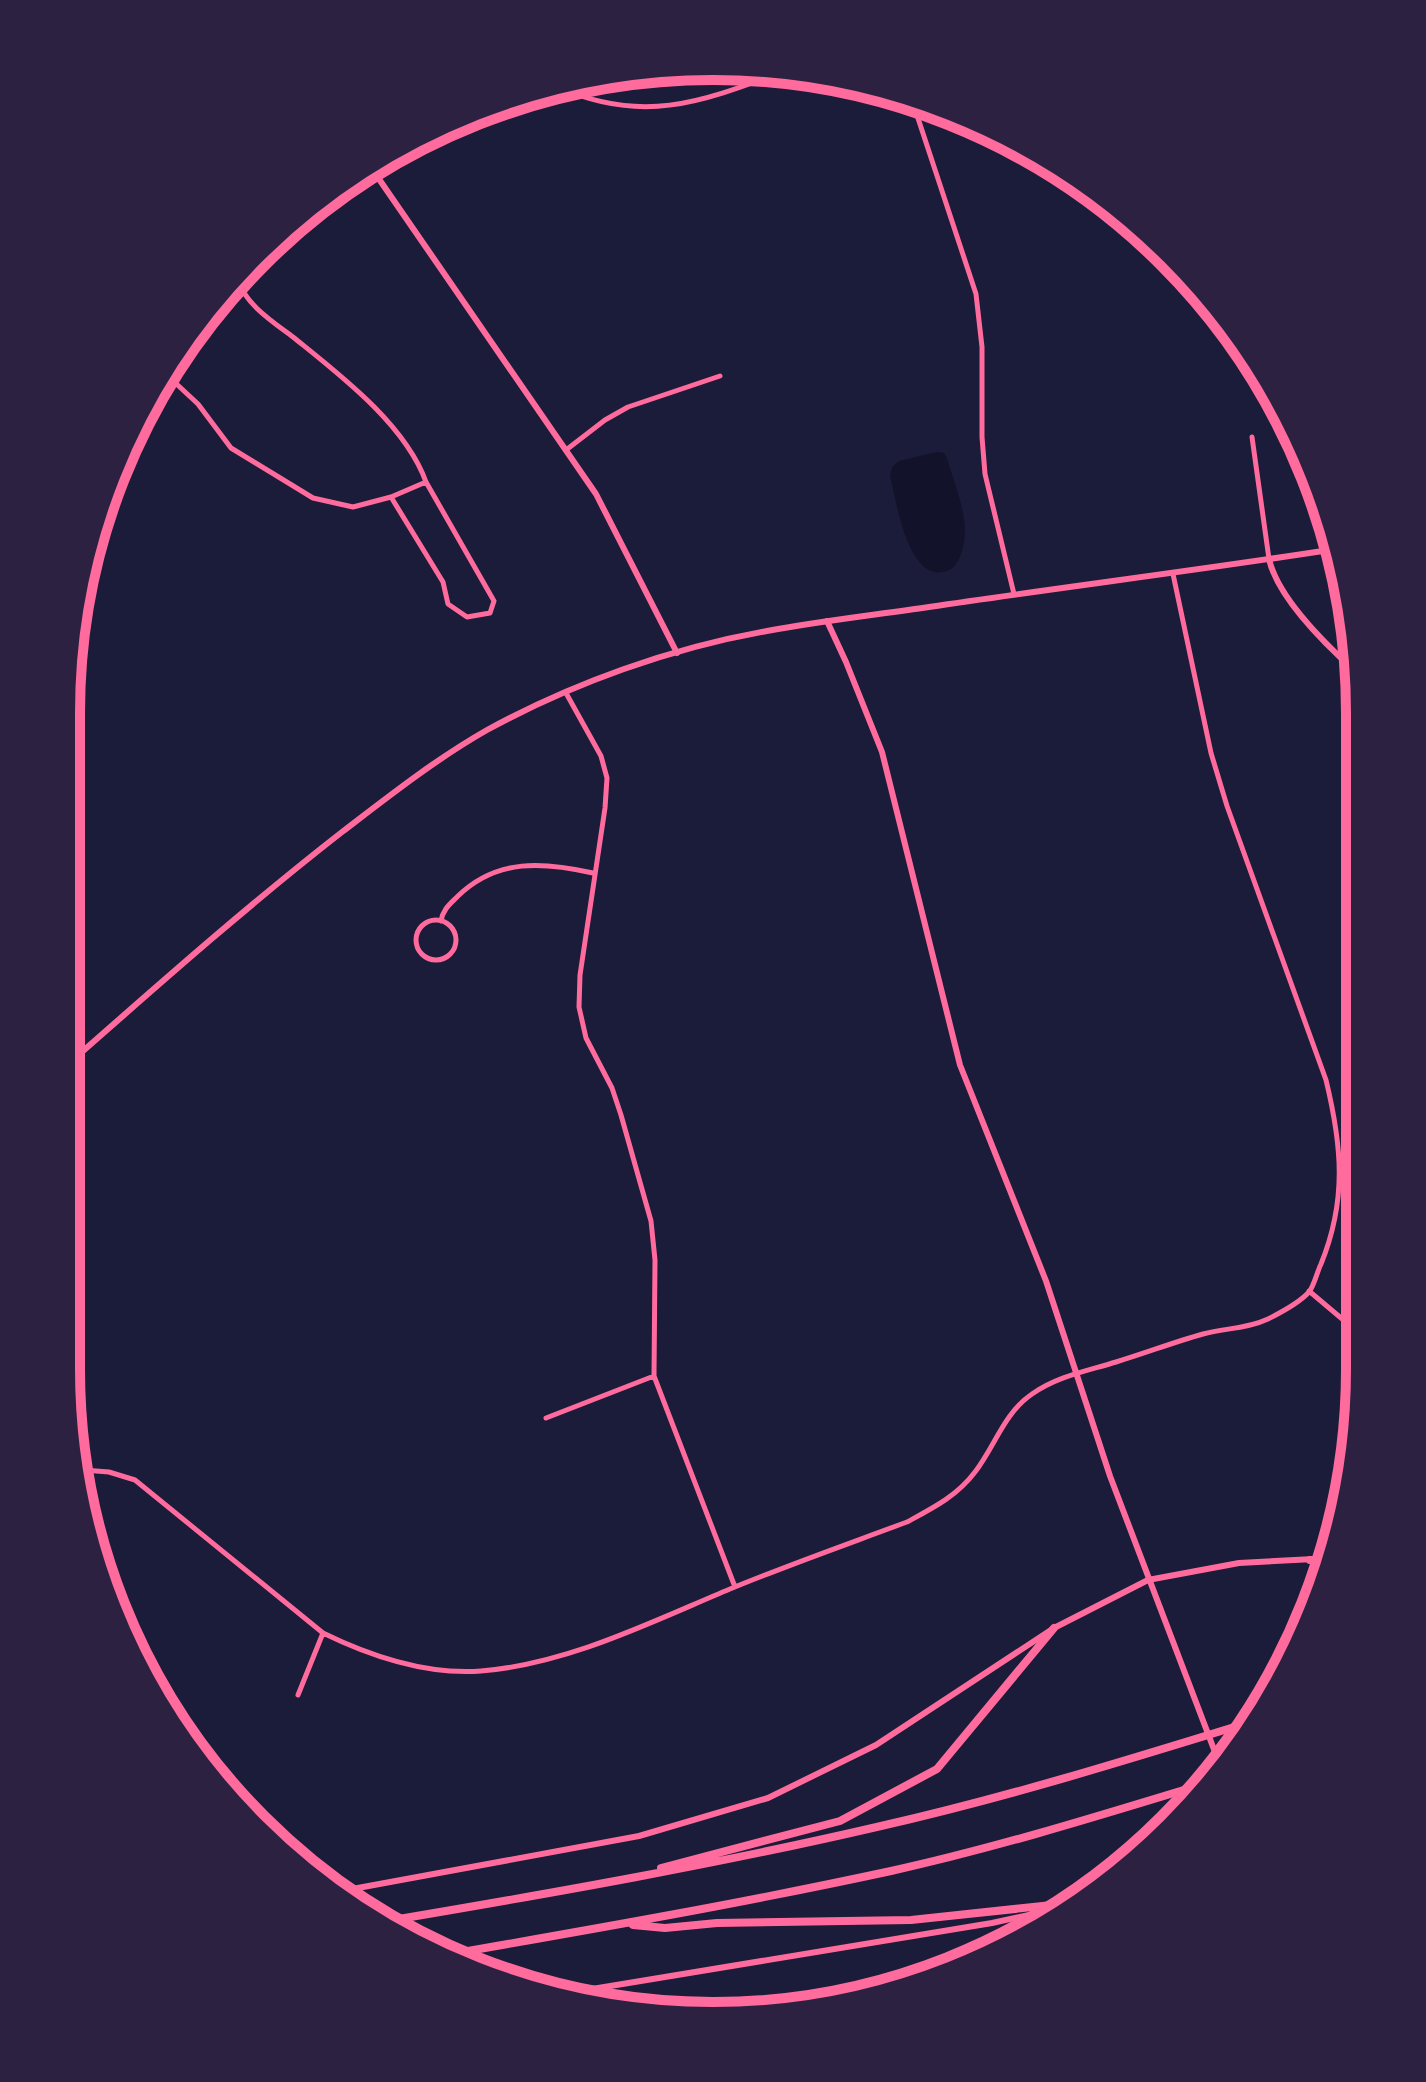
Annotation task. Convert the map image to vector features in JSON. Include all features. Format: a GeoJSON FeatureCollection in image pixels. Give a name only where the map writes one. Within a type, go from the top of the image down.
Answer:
{"type":"FeatureCollection","features":[{"type":"Feature","properties":{"kind":"highway"},"geometry":{"type":"LineString","coordinates":[[1310,1560],[1316,1560]]}},
{"type":"Feature","properties":{"kind":"highway"},"geometry":{"type":"LineString","coordinates":[[586,1888],[840,1821],[937,1769],[1054,1628]]}},
{"type":"Feature","properties":{"kind":"highway"},"geometry":{"type":"LineString","coordinates":[[400,1919],[586,1888],[883,1826],[1014,1792],[1235,1727]]}},
{"type":"Feature","properties":{"kind":"highway"},"geometry":{"type":"LineString","coordinates":[[465,1951],[894,1870],[1026,1836],[1186,1789]]}},
{"type":"Feature","properties":{"kind":"highway"},"geometry":{"type":"LineString","coordinates":[[621,1924],[665,1928],[717,1923],[911,1920],[1048,1905]]}},
{"type":"Feature","properties":{"kind":"main road"},"geometry":{"type":"LineString","coordinates":[[378,177],[596,494],[677,653]]}},
{"type":"Feature","properties":{"kind":"main road"},"geometry":{"type":"LineString","coordinates":[[80,1054],[273,885],[393,793],[490,729],[566,693],[677,653],[765,631],[1324,551]]}},
{"type":"Feature","properties":{"kind":"main road"},"geometry":{"type":"LineString","coordinates":[[1269,559],[1275,578],[1312,629],[1344,660]]}},
{"type":"Feature","properties":{"kind":"main road"},"geometry":{"type":"LineString","coordinates":[[827,621],[882,752],[960,1065],[1046,1281],[1110,1476],[1215,1753]]}},
{"type":"Feature","properties":{"kind":"main road"},"geometry":{"type":"LineString","coordinates":[[353,1889],[639,1836],[768,1798],[876,1745],[1054,1628],[1148,1580],[1239,1563],[1310,1560]]}},
{"type":"Feature","properties":{"kind":"main road"},"geometry":{"type":"LineString","coordinates":[[588,1990],[1036,1913]]}},
{"type":"Feature","properties":{"kind":"street"},"geometry":{"type":"LineString","coordinates":[[576,95],[614,106],[656,108],[694,101],[755,81]]}},
{"type":"Feature","properties":{"kind":"street"},"geometry":{"type":"LineString","coordinates":[[918,115],[976,294],[982,347],[985,474],[1014,594]]}},
{"type":"Feature","properties":{"kind":"street"},"geometry":{"type":"LineString","coordinates":[[242,290],[264,315],[339,374],[393,427],[421,470],[494,601],[490,613],[467,617],[448,604],[443,582],[391,497]]}},
{"type":"Feature","properties":{"kind":"street"},"geometry":{"type":"LineString","coordinates":[[566,450],[605,420],[628,407],[720,376]]}},
{"type":"Feature","properties":{"kind":"street"},"geometry":{"type":"LineString","coordinates":[[174,382],[198,404],[231,448],[313,498],[353,507],[391,497],[426,482]]}},
{"type":"Feature","properties":{"kind":"street"},"geometry":{"type":"LineString","coordinates":[[1252,437],[1269,559]]}},
{"type":"Feature","properties":{"kind":"street"},"geometry":{"type":"LineString","coordinates":[[88,1470],[109,1472],[135,1480],[323,1633],[354,1648],[384,1659],[449,1671],[520,1666],[560,1655],[907,1522],[939,1505],[962,1487],[977,1470],[1016,1407],[1032,1394],[1076,1372],[1206,1333],[1249,1327],[1272,1317],[1309,1291],[1328,1246],[1338,1211],[1340,1170],[1337,1126],[1326,1080],[1219,780],[1173,574]]}},
{"type":"Feature","properties":{"kind":"street"},"geometry":{"type":"LineString","coordinates":[[566,693],[594,742],[607,778],[580,975],[579,1007],[586,1038],[612,1088],[651,1221],[655,1260],[654,1376],[735,1587]]}},
{"type":"Feature","properties":{"kind":"street"},"geometry":{"type":"LineString","coordinates":[[441,921],[446,908],[468,886],[493,871],[518,865],[542,864],[593,873]]}},
{"type":"Feature","properties":{"kind":"street"},"geometry":{"type":"LineString","coordinates":[[441,921],[452,928],[455,946],[442,960],[430,960],[419,951],[416,938],[422,926],[441,921]]}},
{"type":"Feature","properties":{"kind":"street"},"geometry":{"type":"LineString","coordinates":[[1309,1291],[1346,1322]]}},
{"type":"Feature","properties":{"kind":"street"},"geometry":{"type":"LineString","coordinates":[[546,1418],[654,1376]]}},
{"type":"Feature","properties":{"kind":"street"},"geometry":{"type":"LineString","coordinates":[[298,1695],[323,1633]]}},
{"type":"Feature","properties":{"kind":"shaded area"},"geometry":{"type":"Polygon","coordinates":[[[944,453],[947,458],[961,504],[965,531],[957,563],[949,570],[935,572],[923,566],[906,538],[890,475],[892,467],[899,461],[944,453]]]}}]}
